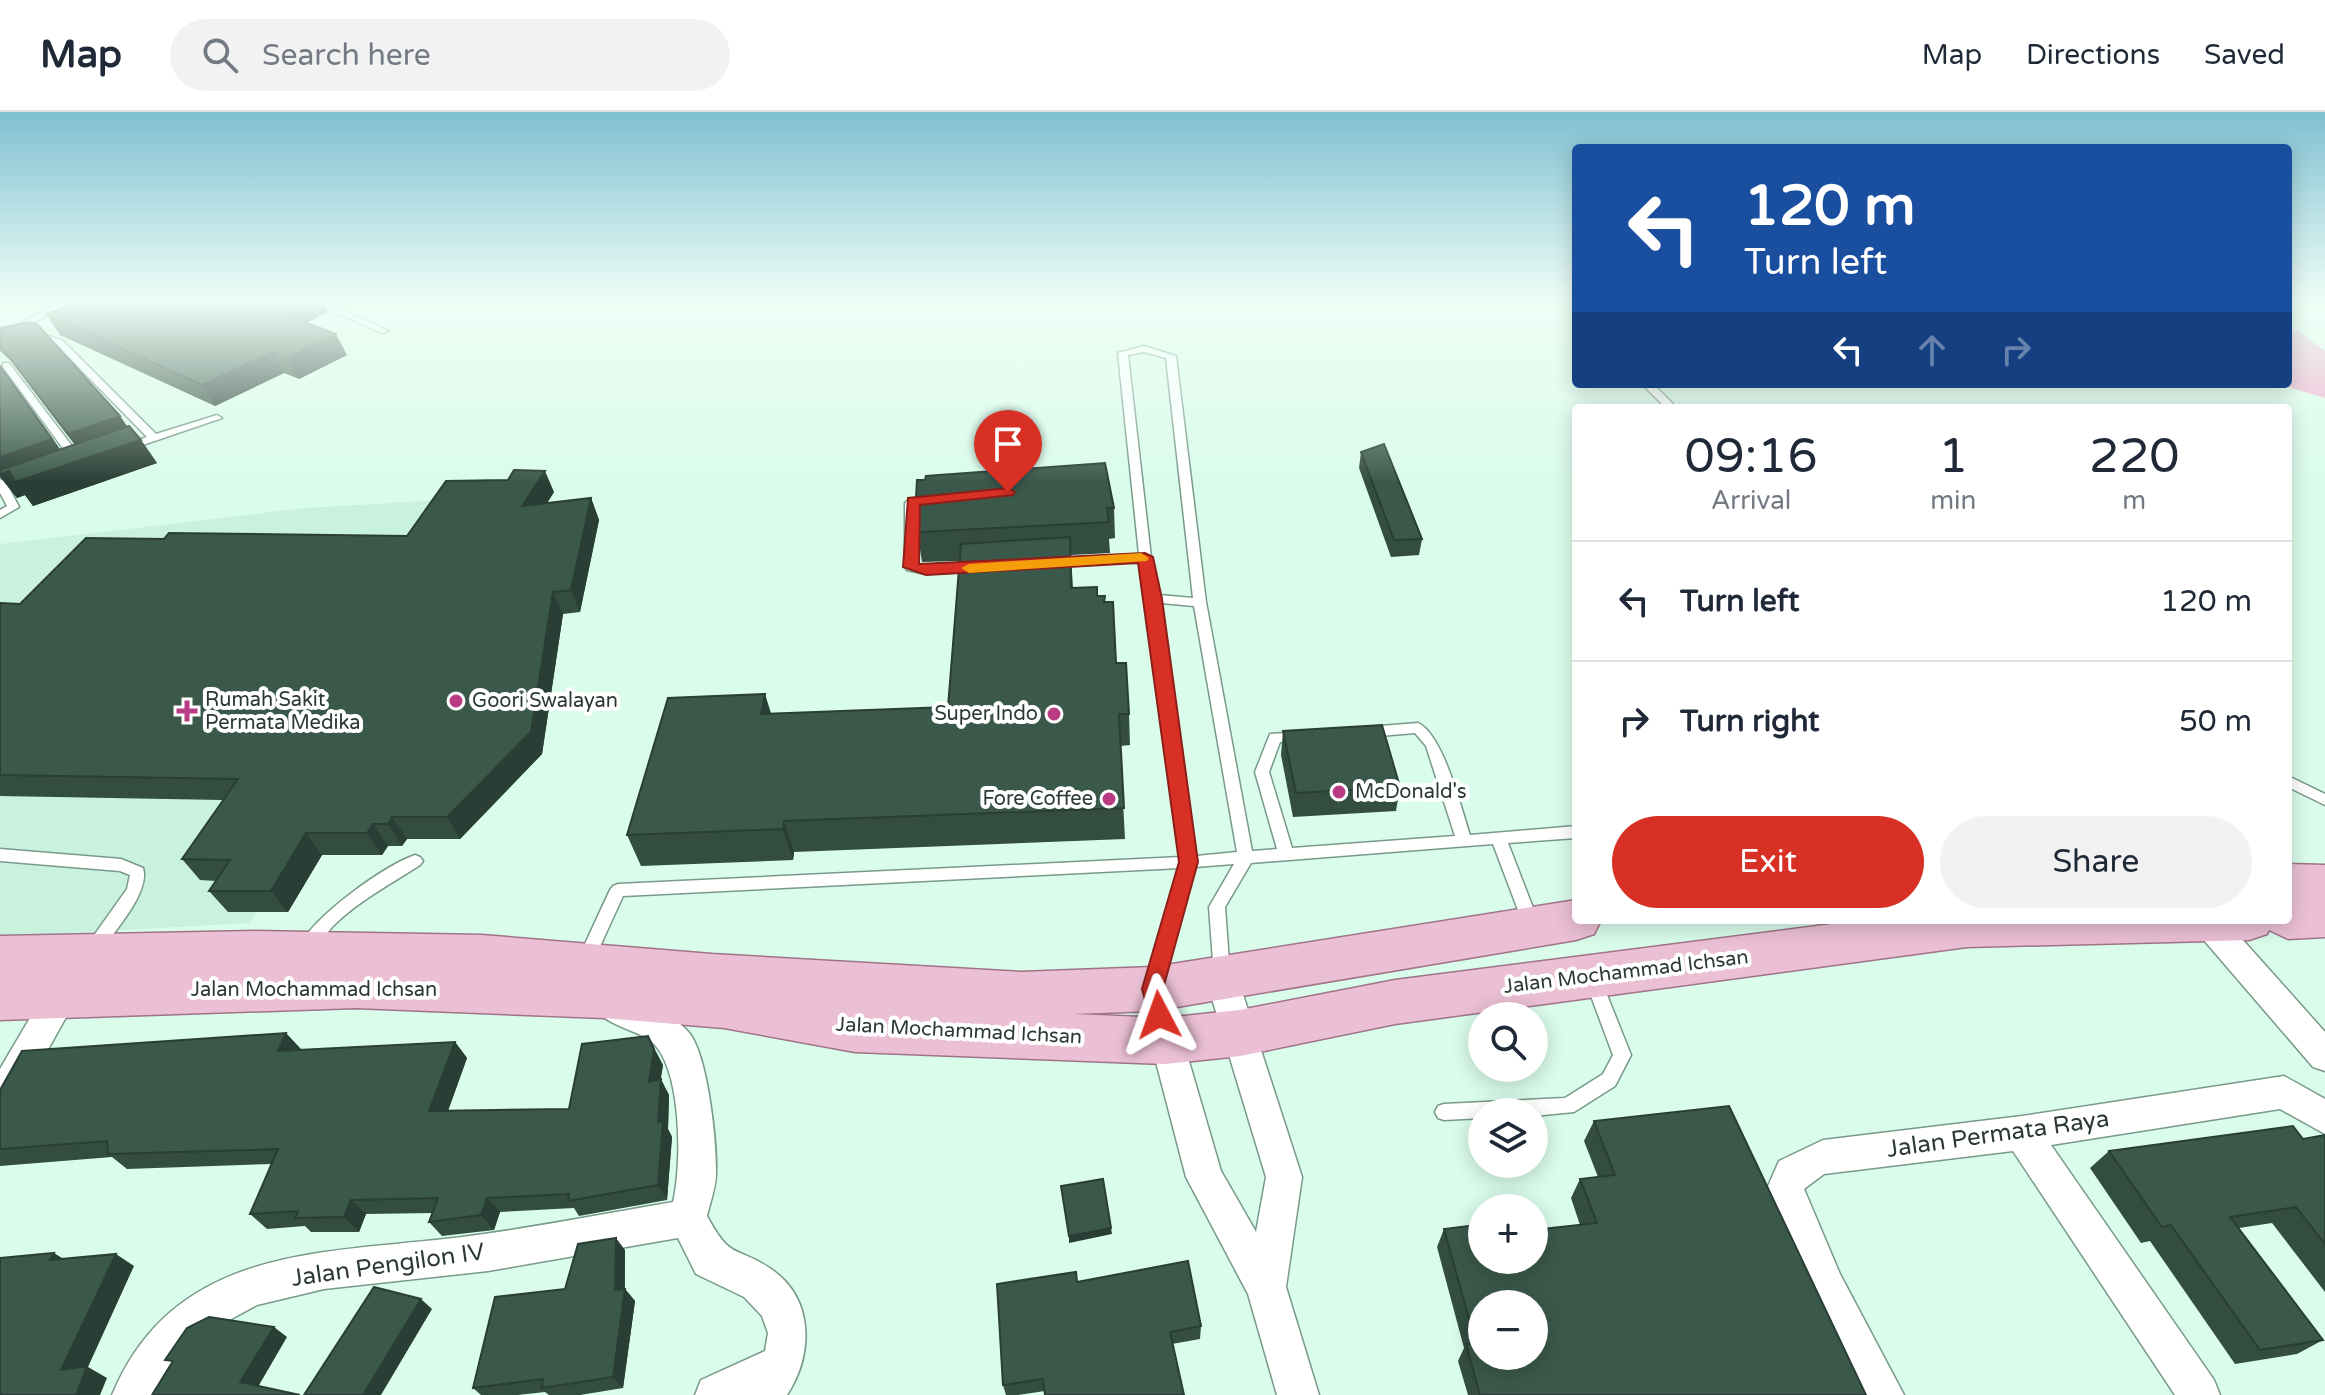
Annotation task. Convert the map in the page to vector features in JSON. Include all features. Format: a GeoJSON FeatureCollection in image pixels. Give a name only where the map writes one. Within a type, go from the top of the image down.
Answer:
{"type":"FeatureCollection","features":[{"type":"Feature","properties":{"kind":"main road"},"geometry":{"type":"LineString","coordinates":[[2292,883],[2325,884]]}},
{"type":"Feature","properties":{"kind":"main road"},"geometry":{"type":"LineString","coordinates":[[2292,919],[2325,917]]}},
{"type":"Feature","properties":{"kind":"main road","name":"Jalan Mochammad Ichsan"},"geometry":{"type":"LineString","coordinates":[[0,957],[75,975],[293,970],[356,986],[593,980],[1021,994],[1153,989],[1554,923]]}},
{"type":"Feature","properties":{"kind":"main road","name":"Jalan Mochammad Ichsan"},"geometry":{"type":"LineString","coordinates":[[593,980],[855,1029],[1165,1041],[1240,1033],[1395,1002],[1967,927],[2037,924]]}},
{"type":"Feature","properties":{"kind":"main road","name":"Jalan Mochammad Ichsan"},"geometry":{"type":"LineString","coordinates":[[0,998],[75,975]]}},
{"type":"Feature","properties":{"kind":"street"},"geometry":{"type":"LineString","coordinates":[[2230,924],[2325,1056]]}},
{"type":"Feature","properties":{"kind":"street"},"geometry":{"type":"LineString","coordinates":[[0,1101],[75,975]]}},
{"type":"Feature","properties":{"kind":"street"},"geometry":{"type":"LineString","coordinates":[[1222,979],[1284,1177],[1266,1287]]}},
{"type":"Feature","properties":{"kind":"street"},"geometry":{"type":"LineString","coordinates":[[593,980],[611,1006],[662,1030],[678,1045],[688,1072],[698,1175],[688,1218],[710,1260],[758,1283],[777,1303],[788,1333],[774,1379],[716,1395]]}},
{"type":"Feature","properties":{"kind":"street"},"geometry":{"type":"LineString","coordinates":[[1153,989],[1204,1177],[1266,1287],[1298,1395]]}},
{"type":"Feature","properties":{"kind":"street","name":"Jalan Permata Raya"},"geometry":{"type":"LineString","coordinates":[[1883,1395],[1826,1288],[1784,1193],[1786,1181],[1798,1167],[1823,1157],[2022,1133],[2284,1092],[2325,1118]]}},
{"type":"Feature","properties":{"kind":"street"},"geometry":{"type":"LineString","coordinates":[[2022,1133],[2199,1395]]}},
{"type":"Feature","properties":{"kind":"street","name":"Jalan Pengilon IV"},"geometry":{"type":"LineString","coordinates":[[133,1395],[150,1364],[193,1317],[222,1300],[264,1284],[326,1270],[463,1256],[688,1218]]}},
{"type":"Feature","properties":{"kind":"lane"},"geometry":{"type":"LineString","coordinates":[[80,363],[154,438]]}},
{"type":"Feature","properties":{"kind":"lane"},"geometry":{"type":"LineString","coordinates":[[1124,363],[1145,557],[1154,599],[1189,862],[1153,989]]}},
{"type":"Feature","properties":{"kind":"lane"},"geometry":{"type":"LineString","coordinates":[[1172,363],[1200,602],[1246,858],[1217,907],[1222,979]]}},
{"type":"Feature","properties":{"kind":"lane"},"geometry":{"type":"LineString","coordinates":[[6,365],[80,464]]}},
{"type":"Feature","properties":{"kind":"lane"},"geometry":{"type":"LineString","coordinates":[[1651,388],[1668,404]]}},
{"type":"Feature","properties":{"kind":"lane"},"geometry":{"type":"LineString","coordinates":[[110,453],[217,418]]}},
{"type":"Feature","properties":{"kind":"lane"},"geometry":{"type":"LineString","coordinates":[[65,469],[95,459]]}},
{"type":"Feature","properties":{"kind":"lane"},"geometry":{"type":"LineString","coordinates":[[0,515],[13,507],[3,486],[21,485]]}},
{"type":"Feature","properties":{"kind":"lane"},"geometry":{"type":"LineString","coordinates":[[947,497],[911,503],[911,567],[926,570],[987,567]]}},
{"type":"Feature","properties":{"kind":"lane"},"geometry":{"type":"LineString","coordinates":[[1034,565],[1145,557]]}},
{"type":"Feature","properties":{"kind":"lane"},"geometry":{"type":"LineString","coordinates":[[1154,599],[1200,602]]}},
{"type":"Feature","properties":{"kind":"lane"},"geometry":{"type":"LineString","coordinates":[[1346,733],[1418,728],[1432,744],[1464,839]]}},
{"type":"Feature","properties":{"kind":"lane"},"geometry":{"type":"LineString","coordinates":[[1286,853],[1262,772],[1275,737],[1318,735]]}},
{"type":"Feature","properties":{"kind":"lane"},"geometry":{"type":"LineString","coordinates":[[2292,783],[2325,800]]}},
{"type":"Feature","properties":{"kind":"lane"},"geometry":{"type":"LineString","coordinates":[[593,980],[618,890],[1189,862],[1572,832]]}},
{"type":"Feature","properties":{"kind":"lane"},"geometry":{"type":"LineString","coordinates":[[1498,837],[1554,923]]}},
{"type":"Feature","properties":{"kind":"lane"},"geometry":{"type":"LineString","coordinates":[[0,855],[121,865],[138,872],[134,891],[75,975]]}},
{"type":"Feature","properties":{"kind":"lane"},"geometry":{"type":"LineString","coordinates":[[293,970],[315,934],[415,861]]}},
{"type":"Feature","properties":{"kind":"lane"},"geometry":{"type":"LineString","coordinates":[[1444,1112],[1568,1106],[1609,1080],[1622,1055],[1592,976]]}},
{"type":"Feature","properties":{"kind":"shaded area"},"geometry":{"type":"Polygon","coordinates":[[[2292,363],[2325,363],[2325,398],[2291,388],[2292,363]]]}},
{"type":"Feature","properties":{"kind":"shaded area","name":"Rumah Sakit Permata Medika"},"geometry":{"type":"Polygon","coordinates":[[[527,495],[325,791],[250,923],[0,937],[0,544],[306,508],[527,495]]]}},
{"type":"Feature","properties":{"kind":"building"},"geometry":{"type":"Polygon","coordinates":[[[14,363],[72,363],[120,416],[68,434],[14,363]]]}},
{"type":"Feature","properties":{"kind":"building"},"geometry":{"type":"Polygon","coordinates":[[[153,363],[249,363],[202,385],[153,363]]]}},
{"type":"Feature","properties":{"kind":"building"},"geometry":{"type":"Polygon","coordinates":[[[0,366],[52,439],[0,457],[0,366]]]}},
{"type":"Feature","properties":{"kind":"building"},"geometry":{"type":"Polygon","coordinates":[[[129,426],[141,440],[15,482],[9,471],[0,474],[0,470],[129,426]]]}},
{"type":"Feature","properties":{"kind":"building"},"geometry":{"type":"Polygon","coordinates":[[[1384,444],[1422,539],[1394,540],[1361,452],[1384,444]]]}},
{"type":"Feature","properties":{"kind":"building"},"geometry":{"type":"Polygon","coordinates":[[[1105,463],[1114,508],[1107,508],[1109,522],[917,531],[917,480],[925,480],[926,476],[1105,463]]]}},
{"type":"Feature","properties":{"kind":"building","name":"Rumah Sakit Permata Medika"},"geometry":{"type":"Polygon","coordinates":[[[514,470],[545,471],[522,506],[591,498],[571,590],[553,592],[531,732],[447,817],[392,817],[388,824],[373,824],[367,833],[306,833],[271,891],[209,891],[230,860],[182,859],[238,779],[0,775],[0,603],[20,604],[86,538],[164,539],[169,533],[407,536],[446,481],[508,480],[514,470]]]}},
{"type":"Feature","properties":{"kind":"building"},"geometry":{"type":"Polygon","coordinates":[[[1070,537],[1071,588],[1097,587],[1097,596],[1105,596],[1104,602],[1113,602],[1116,663],[1126,663],[1129,714],[1119,714],[1124,808],[784,821],[783,829],[627,835],[668,698],[765,694],[761,714],[948,707],[961,544],[1070,537]]]}},
{"type":"Feature","properties":{"kind":"building"},"geometry":{"type":"Polygon","coordinates":[[[1382,725],[1400,787],[1296,793],[1283,731],[1382,725]]]}},
{"type":"Feature","properties":{"kind":"building"},"geometry":{"type":"Polygon","coordinates":[[[286,1033],[278,1051],[455,1042],[429,1111],[569,1109],[582,1044],[648,1036],[654,1049],[649,1082],[661,1079],[658,1122],[663,1121],[658,1185],[568,1201],[569,1194],[487,1198],[481,1215],[429,1222],[438,1198],[351,1200],[344,1217],[295,1218],[298,1211],[250,1214],[278,1149],[108,1154],[107,1141],[0,1149],[0,1090],[22,1051],[286,1033]]]}},
{"type":"Feature","properties":{"kind":"building"},"geometry":{"type":"Polygon","coordinates":[[[1729,1106],[1866,1395],[1480,1395],[1473,1370],[1548,1370],[1548,1290],[1468,1290],[1468,1315],[1444,1229],[1468,1226],[1468,1274],[1548,1274],[1548,1228],[1597,1223],[1580,1179],[1615,1175],[1594,1121],[1729,1106]]]}},
{"type":"Feature","properties":{"kind":"building"},"geometry":{"type":"Polygon","coordinates":[[[2293,1126],[2303,1139],[2325,1135],[2325,1244],[2296,1207],[2230,1217],[2323,1340],[2260,1350],[2171,1225],[2162,1227],[2109,1151],[2293,1126]]]}},
{"type":"Feature","properties":{"kind":"building"},"geometry":{"type":"Polygon","coordinates":[[[1103,1179],[1111,1228],[1069,1236],[1061,1186],[1103,1179]]]}},
{"type":"Feature","properties":{"kind":"building"},"geometry":{"type":"Polygon","coordinates":[[[616,1238],[615,1290],[625,1289],[613,1377],[542,1388],[543,1379],[473,1388],[495,1297],[565,1289],[578,1244],[616,1238]]]}},
{"type":"Feature","properties":{"kind":"building"},"geometry":{"type":"Polygon","coordinates":[[[54,1253],[50,1260],[116,1254],[61,1370],[87,1366],[76,1395],[0,1395],[0,1258],[54,1253]]]}},
{"type":"Feature","properties":{"kind":"building"},"geometry":{"type":"Polygon","coordinates":[[[1188,1261],[1201,1326],[1170,1332],[1184,1395],[1045,1395],[1043,1379],[1003,1385],[997,1284],[1076,1272],[1077,1282],[1188,1261]]]}},
{"type":"Feature","properties":{"kind":"building"},"geometry":{"type":"Polygon","coordinates":[[[374,1287],[421,1299],[363,1395],[304,1395],[374,1287]]]}},
{"type":"Feature","properties":{"kind":"building"},"geometry":{"type":"Polygon","coordinates":[[[209,1317],[274,1327],[240,1382],[300,1395],[152,1395],[173,1361],[165,1360],[187,1328],[209,1317]]]}},
{"type":"Feature","properties":{"kind":"slow traffic"},"geometry":{"type":"LineString","coordinates":[[969,568],[1141,558]]}},
{"type":"Feature","properties":{"kind":"place","name":"Goori Swalayan"},"geometry":{"type":"Point","coordinates":[456,701]}},
{"type":"Feature","properties":{"kind":"place","name":"Rumah Sakit Permata Medika"},"geometry":{"type":"Point","coordinates":[187,711]}},
{"type":"Feature","properties":{"kind":"place","name":"Super Indo"},"geometry":{"type":"Point","coordinates":[1054,714]}},
{"type":"Feature","properties":{"kind":"place","name":"McDonald's"},"geometry":{"type":"Point","coordinates":[1339,792]}},
{"type":"Feature","properties":{"kind":"place","name":"Fore Coffee"},"geometry":{"type":"Point","coordinates":[1109,799]}},
{"type":"Feature","properties":{"kind":"route"},"geometry":{"type":"LineString","coordinates":[[1008,492],[913,501],[911,567],[926,570],[1145,557],[1154,599],[1189,862],[1153,989],[1159,1015]]}}]}
